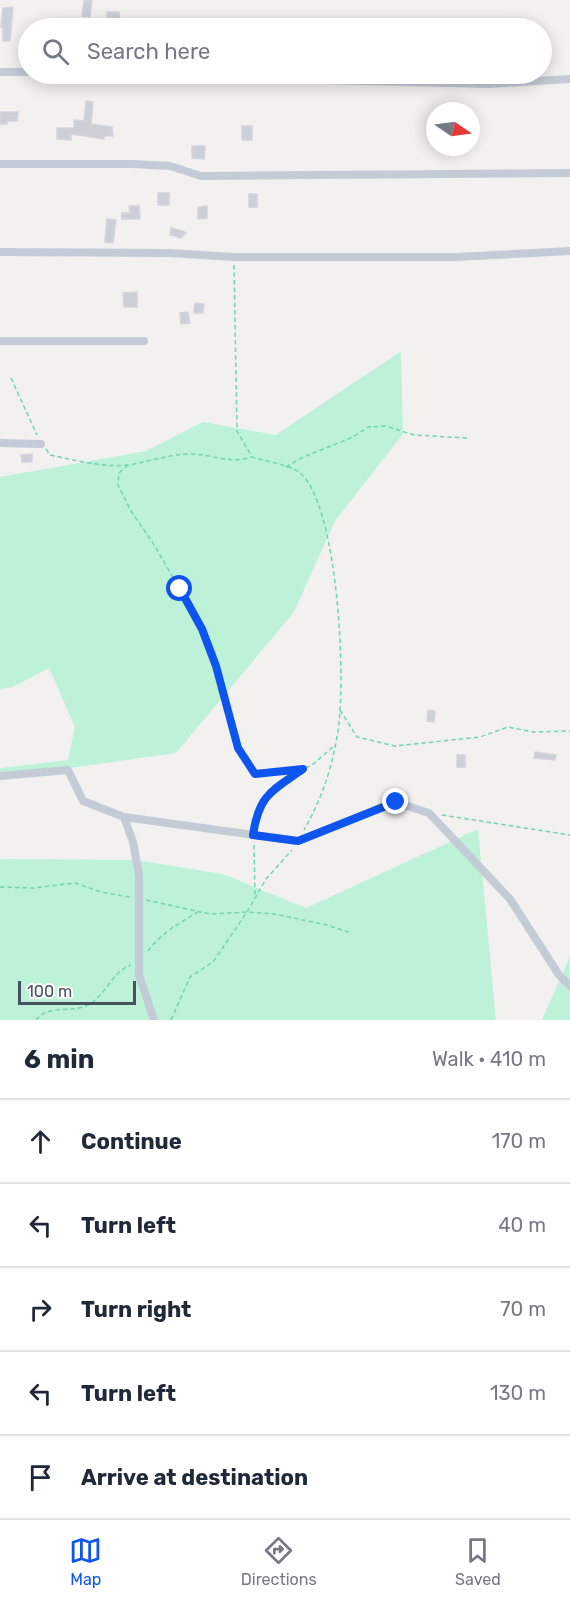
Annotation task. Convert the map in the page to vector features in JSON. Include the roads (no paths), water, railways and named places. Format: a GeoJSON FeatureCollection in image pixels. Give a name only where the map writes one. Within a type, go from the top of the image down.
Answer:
{"type":"FeatureCollection","features":[{"type":"Feature","properties":{"kind":"street"},"geometry":{"type":"LineString","coordinates":[[0,72],[18,72]]}},
{"type":"Feature","properties":{"kind":"street"},"geometry":{"type":"LineString","coordinates":[[552,80],[570,79]]}},
{"type":"Feature","properties":{"kind":"street"},"geometry":{"type":"LineString","coordinates":[[0,164],[142,164],[170,166],[201,176],[570,173]]}},
{"type":"Feature","properties":{"kind":"street"},"geometry":{"type":"LineString","coordinates":[[0,252],[456,257],[570,252]]}},
{"type":"Feature","properties":{"kind":"street"},"geometry":{"type":"LineString","coordinates":[[0,341],[144,341]]}},
{"type":"Feature","properties":{"kind":"street"},"geometry":{"type":"LineString","coordinates":[[0,443],[41,444]]}},
{"type":"Feature","properties":{"kind":"street"},"geometry":{"type":"LineString","coordinates":[[0,776],[69,770],[83,801],[124,817],[298,841],[396,802],[429,813],[510,898],[559,975],[570,986]]}},
{"type":"Feature","properties":{"kind":"street"},"geometry":{"type":"LineString","coordinates":[[124,817],[133,843],[139,875],[139,975],[154,1020]]}}]}
